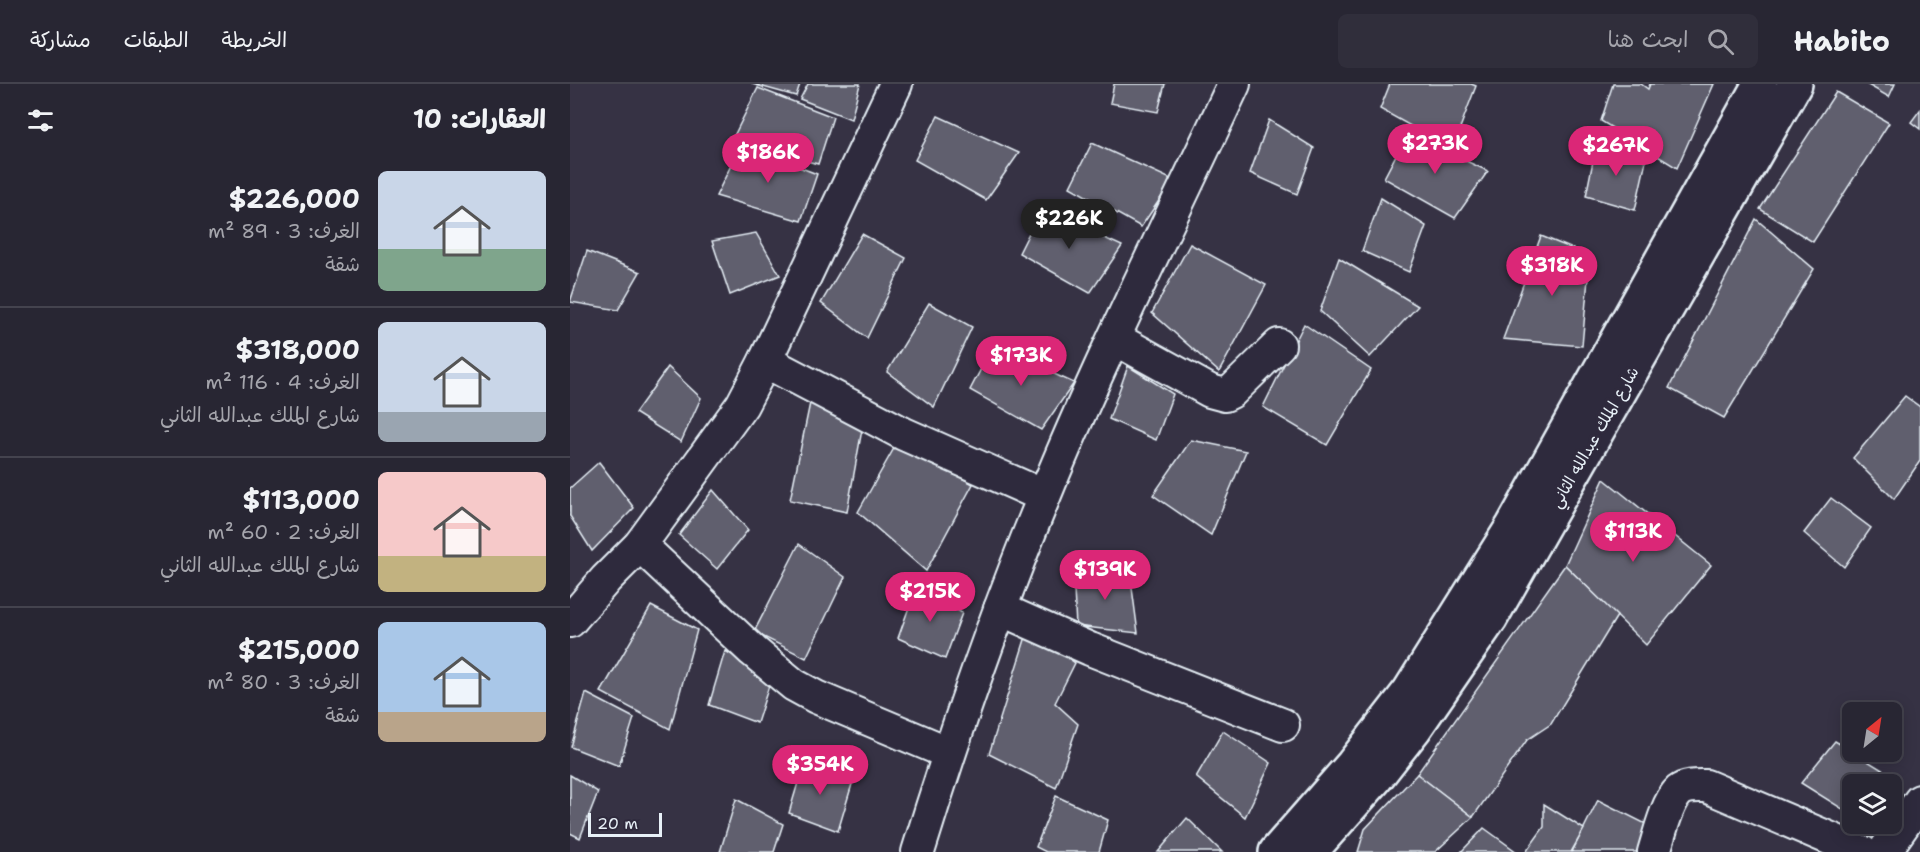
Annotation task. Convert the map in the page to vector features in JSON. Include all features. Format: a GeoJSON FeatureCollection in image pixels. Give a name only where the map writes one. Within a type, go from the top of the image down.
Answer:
{"type":"FeatureCollection","features":[{"type":"Feature","properties":{"kind":"main road","name":"شارع الملك عبدالله الثاني"},"geometry":{"type":"LineString","coordinates":[[1364,772],[1409,692],[1513,526],[1760,84]]}},
{"type":"Feature","properties":{"kind":"main road","name":"شارع الملك عبدالله الثاني"},"geometry":{"type":"LineString","coordinates":[[1364,772],[1415,728],[1490,619],[1795,84]]}},
{"type":"Feature","properties":{"kind":"main road"},"geometry":{"type":"LineString","coordinates":[[1276,852],[1308,842],[1364,772]]}},
{"type":"Feature","properties":{"kind":"street"},"geometry":{"type":"LineString","coordinates":[[570,621],[606,579],[640,545],[742,405],[896,84]]}},
{"type":"Feature","properties":{"kind":"street"},"geometry":{"type":"LineString","coordinates":[[918,852],[949,753],[1000,609],[1044,496],[1114,338],[1234,84]]}},
{"type":"Feature","properties":{"kind":"street"},"geometry":{"type":"LineString","coordinates":[[1114,338],[1210,392],[1225,395],[1238,386],[1279,345]]}},
{"type":"Feature","properties":{"kind":"street"},"geometry":{"type":"LineString","coordinates":[[765,361],[904,434],[1044,496]]}},
{"type":"Feature","properties":{"kind":"street"},"geometry":{"type":"LineString","coordinates":[[640,545],[753,651],[794,685],[816,697],[949,753]]}},
{"type":"Feature","properties":{"kind":"street"},"geometry":{"type":"LineString","coordinates":[[1000,609],[1090,649],[1283,726]]}},
{"type":"Feature","properties":{"kind":"street"},"geometry":{"type":"LineString","coordinates":[[1654,852],[1672,799],[1681,790],[1706,786],[1862,852]]}},
{"type":"Feature","properties":{"kind":"street"},"geometry":{"type":"LineString","coordinates":[[1884,852],[1920,801]]}},
{"type":"Feature","properties":{"kind":"building"},"geometry":{"type":"Polygon","coordinates":[[[752,84],[800,84],[796,96],[752,84]]]}},
{"type":"Feature","properties":{"kind":"building"},"geometry":{"type":"Polygon","coordinates":[[[808,84],[860,84],[851,119],[800,99],[808,84]]]}},
{"type":"Feature","properties":{"kind":"building"},"geometry":{"type":"Polygon","coordinates":[[[1114,84],[1165,84],[1158,112],[1110,103],[1114,84]]]}},
{"type":"Feature","properties":{"kind":"building"},"geometry":{"type":"Polygon","coordinates":[[[1390,84],[1471,84],[1476,86],[1452,149],[1380,109],[1390,84]]]}},
{"type":"Feature","properties":{"kind":"building"},"geometry":{"type":"Polygon","coordinates":[[[1613,84],[1641,84],[1648,89],[1650,84],[1714,84],[1677,168],[1601,121],[1613,84]]]}},
{"type":"Feature","properties":{"kind":"building"},"geometry":{"type":"Polygon","coordinates":[[[1866,84],[1895,84],[1889,97],[1866,84]]]}},
{"type":"Feature","properties":{"kind":"building"},"geometry":{"type":"Polygon","coordinates":[[[758,88],[833,117],[818,164],[732,140],[758,88]]]}},
{"type":"Feature","properties":{"kind":"building"},"geometry":{"type":"Polygon","coordinates":[[[1836,92],[1889,123],[1813,242],[1760,209],[1836,92]]]}},
{"type":"Feature","properties":{"kind":"building"},"geometry":{"type":"Polygon","coordinates":[[[1920,110],[1920,129],[1911,122],[1920,110]]]}},
{"type":"Feature","properties":{"kind":"building"},"geometry":{"type":"Polygon","coordinates":[[[938,116],[1019,153],[986,200],[915,160],[938,116]]]}},
{"type":"Feature","properties":{"kind":"building"},"geometry":{"type":"Polygon","coordinates":[[[1269,120],[1314,148],[1297,194],[1250,173],[1269,120]]]}},
{"type":"Feature","properties":{"kind":"building"},"geometry":{"type":"Polygon","coordinates":[[[1407,134],[1488,171],[1455,218],[1384,178],[1407,134]]]}},
{"type":"Feature","properties":{"kind":"building"},"geometry":{"type":"Polygon","coordinates":[[[1597,141],[1646,161],[1635,210],[1586,196],[1597,141]]]}},
{"type":"Feature","properties":{"kind":"building"},"geometry":{"type":"Polygon","coordinates":[[[1092,143],[1173,180],[1141,227],[1070,187],[1092,143]]]}},
{"type":"Feature","properties":{"kind":"building"},"geometry":{"type":"Polygon","coordinates":[[[741,145],[817,174],[801,221],[716,196],[741,145]]]}},
{"type":"Feature","properties":{"kind":"building"},"geometry":{"type":"Polygon","coordinates":[[[1381,198],[1426,226],[1409,272],[1362,251],[1381,198]]]}},
{"type":"Feature","properties":{"kind":"building"},"geometry":{"type":"Polygon","coordinates":[[[1041,209],[1122,246],[1090,293],[1019,253],[1041,209]]]}},
{"type":"Feature","properties":{"kind":"building"},"geometry":{"type":"Polygon","coordinates":[[[1756,219],[1814,269],[1724,418],[1669,388],[1756,219]]]}},
{"type":"Feature","properties":{"kind":"building"},"geometry":{"type":"Polygon","coordinates":[[[756,233],[780,275],[730,295],[712,241],[756,233]]]}},
{"type":"Feature","properties":{"kind":"building"},"geometry":{"type":"Polygon","coordinates":[[[862,234],[906,258],[867,338],[821,303],[862,234]]]}},
{"type":"Feature","properties":{"kind":"building"},"geometry":{"type":"Polygon","coordinates":[[[1541,236],[1590,256],[1582,346],[1503,339],[1541,236]]]}},
{"type":"Feature","properties":{"kind":"building"},"geometry":{"type":"Polygon","coordinates":[[[1190,244],[1266,285],[1219,372],[1152,313],[1190,244]]]}},
{"type":"Feature","properties":{"kind":"building"},"geometry":{"type":"Polygon","coordinates":[[[587,251],[640,272],[618,310],[570,302],[587,251]]]}},
{"type":"Feature","properties":{"kind":"building"},"geometry":{"type":"Polygon","coordinates":[[[1339,258],[1418,306],[1370,357],[1320,311],[1339,258]]]}},
{"type":"Feature","properties":{"kind":"building"},"geometry":{"type":"Polygon","coordinates":[[[929,303],[972,327],[934,407],[887,372],[929,303]]]}},
{"type":"Feature","properties":{"kind":"building"},"geometry":{"type":"Polygon","coordinates":[[[1304,324],[1371,370],[1327,445],[1263,407],[1304,324]]]}},
{"type":"Feature","properties":{"kind":"building"},"geometry":{"type":"Polygon","coordinates":[[[993,346],[1074,383],[1041,430],[970,390],[993,346]]]}},
{"type":"Feature","properties":{"kind":"building"},"geometry":{"type":"Polygon","coordinates":[[[1128,366],[1173,394],[1156,440],[1109,419],[1128,366]]]}},
{"type":"Feature","properties":{"kind":"building"},"geometry":{"type":"Polygon","coordinates":[[[668,367],[701,398],[681,442],[635,413],[668,367]]]}},
{"type":"Feature","properties":{"kind":"building"},"geometry":{"type":"Polygon","coordinates":[[[1905,396],[1920,407],[1920,461],[1894,499],[1853,458],[1905,396]]]}},
{"type":"Feature","properties":{"kind":"building"},"geometry":{"type":"Polygon","coordinates":[[[810,403],[863,424],[847,512],[790,500],[810,403]]]}},
{"type":"Feature","properties":{"kind":"building"},"geometry":{"type":"Polygon","coordinates":[[[1191,440],[1246,451],[1211,535],[1153,495],[1191,440]]]}},
{"type":"Feature","properties":{"kind":"building"},"geometry":{"type":"Polygon","coordinates":[[[897,443],[973,484],[926,571],[858,512],[897,443]]]}},
{"type":"Feature","properties":{"kind":"building"},"geometry":{"type":"Polygon","coordinates":[[[599,462],[634,508],[592,551],[570,516],[570,488],[599,462]]]}},
{"type":"Feature","properties":{"kind":"building"},"geometry":{"type":"Polygon","coordinates":[[[1604,479],[1711,565],[1646,645],[1565,565],[1604,479]]]}},
{"type":"Feature","properties":{"kind":"building"},"geometry":{"type":"Polygon","coordinates":[[[713,490],[748,530],[717,569],[679,535],[713,490]]]}},
{"type":"Feature","properties":{"kind":"building"},"geometry":{"type":"Polygon","coordinates":[[[1831,498],[1871,528],[1844,567],[1804,533],[1831,498]]]}},
{"type":"Feature","properties":{"kind":"building"},"geometry":{"type":"Polygon","coordinates":[[[799,544],[845,577],[806,658],[754,632],[799,544]]]}},
{"type":"Feature","properties":{"kind":"building"},"geometry":{"type":"Polygon","coordinates":[[[1565,565],[1617,616],[1551,724],[1527,740],[1473,817],[1417,774],[1565,565]]]}},
{"type":"Feature","properties":{"kind":"building"},"geometry":{"type":"Polygon","coordinates":[[[1073,572],[1130,573],[1138,633],[1076,626],[1073,572]]]}},
{"type":"Feature","properties":{"kind":"building"},"geometry":{"type":"Polygon","coordinates":[[[917,585],[962,613],[945,659],[898,638],[917,585]]]}},
{"type":"Feature","properties":{"kind":"building"},"geometry":{"type":"Polygon","coordinates":[[[651,606],[697,630],[670,729],[601,692],[651,606]]]}},
{"type":"Feature","properties":{"kind":"building"},"geometry":{"type":"Polygon","coordinates":[[[1028,630],[1075,663],[1055,703],[1078,724],[1056,788],[989,754],[1028,630]]]}},
{"type":"Feature","properties":{"kind":"building"},"geometry":{"type":"Polygon","coordinates":[[[725,651],[772,676],[757,723],[709,705],[725,651]]]}},
{"type":"Feature","properties":{"kind":"building"},"geometry":{"type":"Polygon","coordinates":[[[586,693],[634,718],[619,766],[571,747],[586,693]]]}},
{"type":"Feature","properties":{"kind":"building"},"geometry":{"type":"Polygon","coordinates":[[[1223,731],[1271,763],[1245,817],[1196,777],[1223,731]]]}},
{"type":"Feature","properties":{"kind":"building"},"geometry":{"type":"Polygon","coordinates":[[[1835,741],[1842,745],[1842,762],[1869,762],[1889,774],[1842,774],[1842,809],[1801,783],[1835,741]]]}},
{"type":"Feature","properties":{"kind":"building"},"geometry":{"type":"Polygon","coordinates":[[[805,759],[852,784],[838,831],[789,813],[805,759]]]}},
{"type":"Feature","properties":{"kind":"building"},"geometry":{"type":"Polygon","coordinates":[[[1417,774],[1473,817],[1435,852],[1358,852],[1365,829],[1417,774]]]}},
{"type":"Feature","properties":{"kind":"building"},"geometry":{"type":"Polygon","coordinates":[[[570,775],[598,792],[580,838],[570,833],[570,775]]]}},
{"type":"Feature","properties":{"kind":"building"},"geometry":{"type":"Polygon","coordinates":[[[1056,796],[1108,820],[1099,852],[1046,852],[1036,847],[1056,796]]]}},
{"type":"Feature","properties":{"kind":"building"},"geometry":{"type":"Polygon","coordinates":[[[736,799],[783,824],[774,852],[720,852],[736,799]]]}},
{"type":"Feature","properties":{"kind":"building"},"geometry":{"type":"Polygon","coordinates":[[[1598,800],[1650,826],[1636,852],[1572,852],[1598,800]]]}},
{"type":"Feature","properties":{"kind":"building"},"geometry":{"type":"Polygon","coordinates":[[[1544,804],[1584,829],[1571,852],[1526,852],[1544,827],[1544,804]]]}},
{"type":"Feature","properties":{"kind":"building"},"geometry":{"type":"Polygon","coordinates":[[[1187,818],[1222,852],[1158,852],[1187,818]]]}},
{"type":"Feature","properties":{"kind":"building"},"geometry":{"type":"Polygon","coordinates":[[[1484,828],[1517,852],[1461,852],[1484,828]]]}}]}
